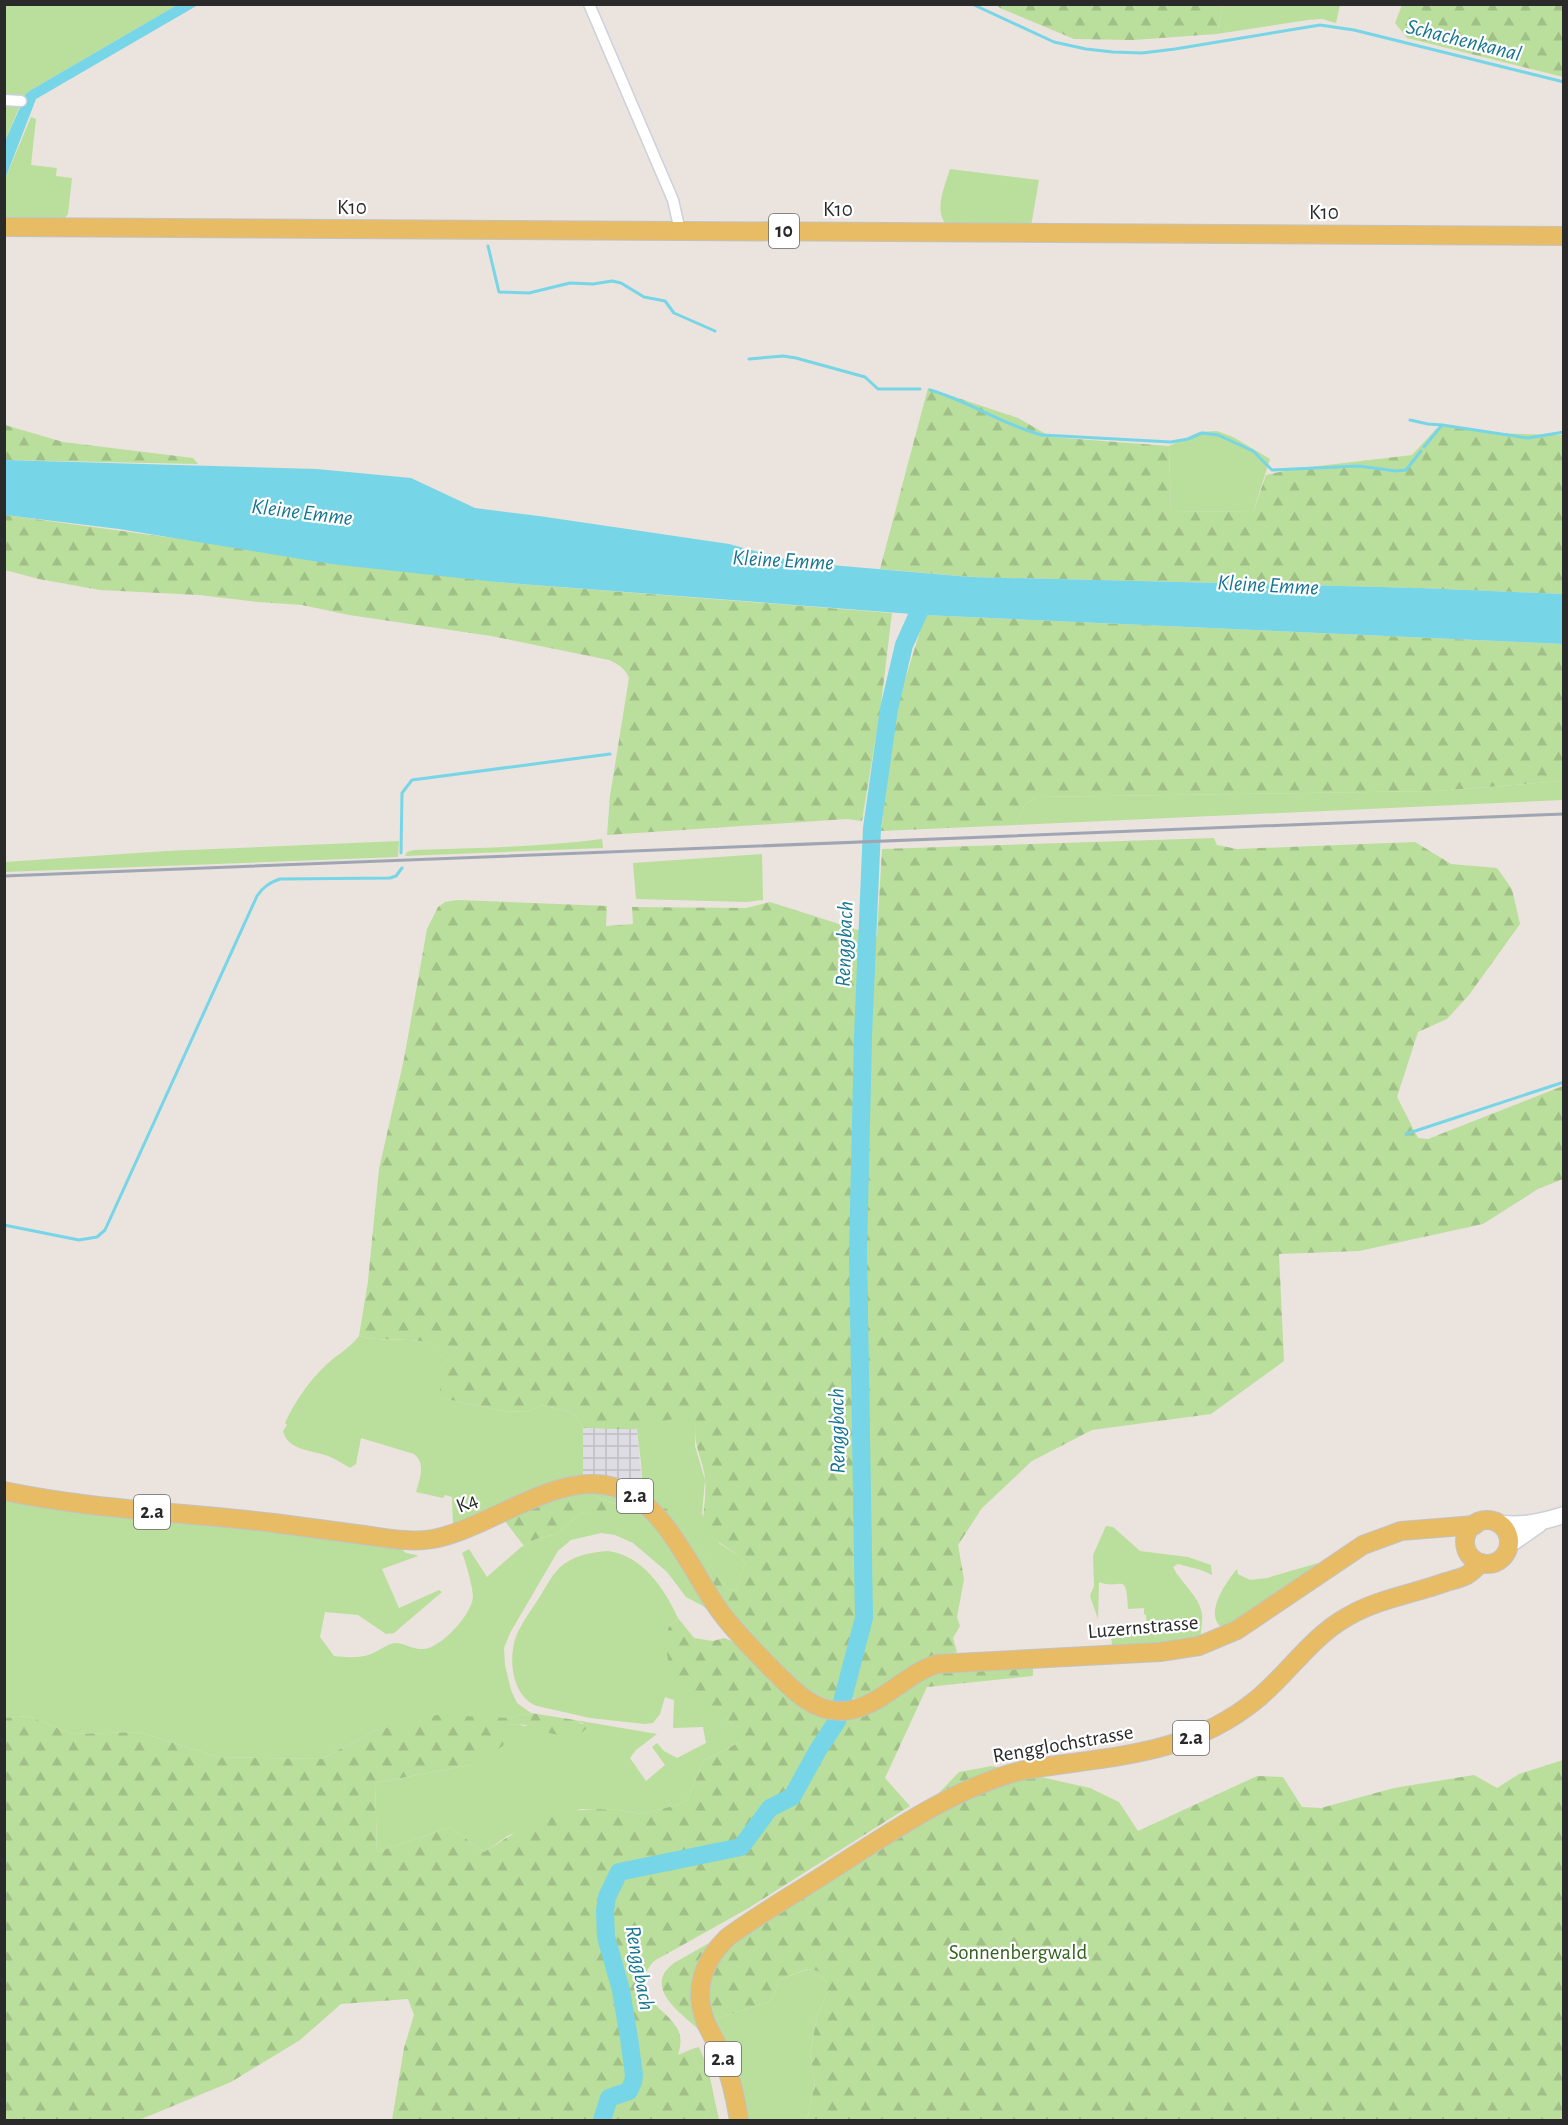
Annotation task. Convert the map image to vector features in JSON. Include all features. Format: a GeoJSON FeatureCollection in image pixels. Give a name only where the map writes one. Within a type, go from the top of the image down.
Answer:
{"type":"FeatureCollection","features":[{"type":"Feature","properties":{"kind":"main road","name":"K10"},"geometry":{"type":"LineString","coordinates":[[4,227],[1563,236]]}},
{"type":"Feature","properties":{"kind":"main road","name":"K4"},"geometry":{"type":"LineString","coordinates":[[4,1491],[102,1507],[270,1522],[419,1540],[446,1536],[558,1490],[588,1484],[610,1486],[631,1494],[653,1511],[732,1627],[800,1696],[814,1706],[844,1711]]}},
{"type":"Feature","properties":{"kind":"main road"},"geometry":{"type":"LineString","coordinates":[[1542,1522],[1509,1545],[1504,1556],[1494,1563],[1472,1554],[1467,1535],[1475,1525],[1486,1521],[1518,1524],[1542,1522],[1563,1515]]}},
{"type":"Feature","properties":{"kind":"main road"},"geometry":{"type":"LineString","coordinates":[[1497,1523],[1507,1532],[1509,1545]]}},
{"type":"Feature","properties":{"kind":"main road","name":"Luzernstrasse"},"geometry":{"type":"LineString","coordinates":[[844,1711],[868,1704],[922,1670],[937,1664],[1160,1652],[1210,1643],[1244,1626],[1363,1545],[1401,1531],[1475,1525]]}},
{"type":"Feature","properties":{"kind":"main road","name":"Luzernstrasse"},"geometry":{"type":"LineString","coordinates":[[1426,1530],[1460,1542],[1472,1554]]}},
{"type":"Feature","properties":{"kind":"main road","name":"Rengglochstrasse"},"geometry":{"type":"LineString","coordinates":[[739,2121],[727,2068],[708,2028],[699,2000],[702,1977],[708,1960],[728,1937],[895,1829],[971,1787],[1007,1774],[1134,1755],[1177,1743],[1205,1732],[1257,1699],[1318,1639],[1347,1616],[1468,1574],[1472,1554]]}},
{"type":"Feature","properties":{"kind":"street"},"geometry":{"type":"LineString","coordinates":[[589,4],[673,200],[680,231]]}},
{"type":"Feature","properties":{"kind":"street"},"geometry":{"type":"LineString","coordinates":[[4,100],[21,102]]}},
{"type":"Feature","properties":{"kind":"shaded area"},"geometry":{"type":"Polygon","coordinates":[[[583,1428],[637,1429],[642,1487],[648,1499],[583,1479],[583,1428]]]}},
{"type":"Feature","properties":{"kind":"green space"},"geometry":{"type":"Polygon","coordinates":[[[1223,4],[1340,5],[1336,23],[1322,19],[1308,20],[1217,34],[1223,4]]]}},
{"type":"Feature","properties":{"kind":"green space"},"geometry":{"type":"Polygon","coordinates":[[[4,5],[177,5],[31,90],[23,99],[5,98],[4,5]]]}},
{"type":"Feature","properties":{"kind":"green space"},"geometry":{"type":"Polygon","coordinates":[[[997,5],[1223,5],[1217,34],[1133,40],[1074,39],[997,5]]]}},
{"type":"Feature","properties":{"kind":"green space"},"geometry":{"type":"Polygon","coordinates":[[[1402,5],[1563,5],[1563,77],[1407,38],[1395,23],[1402,5]]]}},
{"type":"Feature","properties":{"kind":"green space"},"geometry":{"type":"Polygon","coordinates":[[[5,103],[21,103],[5,141],[5,103]]]}},
{"type":"Feature","properties":{"kind":"green space"},"geometry":{"type":"Polygon","coordinates":[[[31,117],[36,119],[31,165],[57,168],[56,176],[72,178],[68,214],[64,219],[5,219],[5,179],[31,117]]]}},
{"type":"Feature","properties":{"kind":"green space"},"geometry":{"type":"Polygon","coordinates":[[[950,169],[1039,180],[1031,226],[947,225],[943,220],[940,206],[950,169]]]}},
{"type":"Feature","properties":{"kind":"green space"},"geometry":{"type":"Polygon","coordinates":[[[928,388],[1018,418],[1051,437],[1169,446],[1171,511],[1253,512],[1266,475],[1293,469],[1412,455],[1437,428],[1451,425],[1486,433],[1563,435],[1563,594],[1421,588],[970,577],[880,569],[928,388]]]}},
{"type":"Feature","properties":{"kind":"green space"},"geometry":{"type":"Polygon","coordinates":[[[5,425],[63,442],[193,458],[198,464],[5,460],[5,425]]]}},
{"type":"Feature","properties":{"kind":"green space"},"geometry":{"type":"Polygon","coordinates":[[[1217,431],[1233,437],[1270,459],[1253,512],[1171,511],[1169,446],[1199,432],[1217,431]]]}},
{"type":"Feature","properties":{"kind":"green space"},"geometry":{"type":"Polygon","coordinates":[[[5,515],[496,582],[892,613],[880,712],[862,821],[847,819],[607,835],[610,796],[629,678],[619,665],[609,660],[491,636],[349,615],[302,605],[199,595],[100,590],[39,579],[5,570],[5,515]]]}},
{"type":"Feature","properties":{"kind":"green space"},"geometry":{"type":"Polygon","coordinates":[[[925,615],[1563,644],[1563,781],[1436,791],[1036,797],[1024,806],[1016,825],[881,831],[896,709],[925,615]]]}},
{"type":"Feature","properties":{"kind":"green space"},"geometry":{"type":"Polygon","coordinates":[[[1563,781],[1563,800],[1016,825],[1024,806],[1036,797],[1436,791],[1563,781]]]}},
{"type":"Feature","properties":{"kind":"green space"},"geometry":{"type":"Polygon","coordinates":[[[1214,838],[1217,845],[1237,849],[1415,842],[1451,864],[1497,868],[1512,889],[1520,924],[1469,995],[1447,1019],[1418,1032],[1397,1097],[1418,1138],[1428,1139],[1563,1086],[1563,1179],[1538,1189],[1483,1224],[1359,1251],[1279,1254],[1284,1361],[1211,1414],[1092,1430],[1032,1461],[982,1508],[958,1545],[964,1579],[957,1617],[960,1626],[953,1638],[957,1652],[859,1698],[833,1701],[809,1692],[740,1628],[656,1506],[667,1509],[725,1585],[732,1591],[736,1590],[745,1563],[739,1556],[703,1531],[705,1485],[696,1440],[696,1424],[687,1420],[672,1419],[636,1429],[583,1428],[575,1415],[570,1412],[542,1405],[529,1411],[508,1412],[446,1399],[440,1397],[441,1358],[437,1345],[428,1342],[359,1336],[368,1281],[379,1169],[404,1059],[427,929],[438,907],[445,902],[457,900],[607,906],[606,926],[633,924],[632,907],[746,908],[770,902],[877,936],[882,849],[1214,838]]]}},
{"type":"Feature","properties":{"kind":"green space"},"geometry":{"type":"Polygon","coordinates":[[[602,839],[603,848],[405,856],[407,852],[414,850],[485,848],[602,839]]]}},
{"type":"Feature","properties":{"kind":"green space"},"geometry":{"type":"Polygon","coordinates":[[[399,841],[398,857],[5,872],[5,862],[166,851],[399,841]]]}},
{"type":"Feature","properties":{"kind":"green space"},"geometry":{"type":"Polygon","coordinates":[[[762,854],[763,900],[746,902],[636,899],[633,863],[762,854]]]}},
{"type":"Feature","properties":{"kind":"green space"},"geometry":{"type":"Polygon","coordinates":[[[359,1336],[428,1342],[438,1345],[441,1358],[441,1397],[446,1399],[508,1412],[529,1411],[542,1405],[575,1415],[583,1428],[583,1479],[453,1527],[452,1497],[445,1495],[443,1498],[416,1492],[421,1467],[414,1454],[361,1438],[356,1464],[350,1468],[328,1456],[295,1446],[286,1438],[283,1431],[293,1407],[308,1384],[320,1371],[359,1336]]]}},
{"type":"Feature","properties":{"kind":"green space"},"geometry":{"type":"Polygon","coordinates":[[[668,1419],[687,1419],[696,1424],[695,1446],[705,1480],[702,1514],[719,1543],[739,1556],[745,1563],[736,1590],[732,1591],[725,1585],[667,1510],[652,1502],[645,1492],[637,1429],[668,1419]]]}},
{"type":"Feature","properties":{"kind":"green space"},"geometry":{"type":"Polygon","coordinates":[[[606,1491],[633,1502],[668,1540],[714,1615],[686,1597],[667,1572],[633,1543],[615,1535],[601,1533],[571,1540],[558,1551],[510,1633],[504,1648],[505,1665],[511,1690],[517,1703],[531,1713],[509,1718],[377,1730],[321,1759],[218,1757],[139,1732],[72,1734],[28,1716],[5,1718],[4,1497],[399,1547],[406,1553],[418,1556],[382,1569],[399,1608],[439,1590],[442,1592],[394,1633],[386,1634],[358,1615],[325,1612],[320,1637],[334,1656],[352,1657],[366,1656],[393,1643],[424,1649],[439,1643],[462,1621],[473,1597],[462,1553],[469,1549],[487,1577],[520,1548],[536,1539],[557,1534],[580,1514],[625,1507],[596,1497],[538,1504],[565,1494],[606,1491]]]}},
{"type":"Feature","properties":{"kind":"green space"},"geometry":{"type":"Polygon","coordinates":[[[577,1496],[596,1497],[627,1508],[580,1514],[557,1534],[536,1539],[524,1546],[504,1520],[538,1504],[577,1496]]]}},
{"type":"Feature","properties":{"kind":"green space"},"geometry":{"type":"Polygon","coordinates":[[[1106,1526],[1113,1527],[1140,1551],[1188,1557],[1211,1565],[1212,1575],[1178,1564],[1173,1567],[1200,1608],[1201,1634],[1194,1640],[1184,1643],[1112,1645],[1111,1635],[1147,1633],[1144,1608],[1128,1609],[1126,1589],[1121,1584],[1099,1582],[1098,1619],[1090,1596],[1094,1586],[1093,1555],[1106,1526]]]}},
{"type":"Feature","properties":{"kind":"green space"},"geometry":{"type":"Polygon","coordinates":[[[608,1551],[632,1559],[642,1566],[659,1585],[678,1618],[668,1628],[689,1691],[715,1709],[740,1732],[744,1740],[703,1761],[688,1799],[677,1805],[642,1814],[619,1810],[581,1809],[509,1835],[484,1852],[450,1827],[377,1852],[375,1783],[469,1765],[510,1725],[584,1724],[575,1720],[657,1734],[636,1750],[630,1758],[646,1781],[665,1765],[652,1747],[657,1743],[664,1751],[677,1758],[706,1743],[703,1727],[673,1728],[674,1700],[665,1697],[660,1714],[653,1723],[645,1724],[590,1718],[537,1706],[522,1694],[517,1685],[512,1665],[514,1643],[522,1624],[550,1580],[560,1567],[574,1558],[608,1551]]]}},
{"type":"Feature","properties":{"kind":"green space"},"geometry":{"type":"Polygon","coordinates":[[[1318,1563],[1318,1566],[1249,1616],[1221,1627],[1216,1621],[1216,1606],[1219,1597],[1237,1569],[1238,1574],[1250,1580],[1267,1578],[1318,1563]]]}},
{"type":"Feature","properties":{"kind":"green space"},"geometry":{"type":"Polygon","coordinates":[[[678,1618],[694,1638],[713,1641],[724,1638],[740,1644],[783,1691],[801,1707],[828,1717],[929,1673],[1033,1666],[1033,1676],[927,1687],[885,1778],[910,1806],[747,1909],[654,1961],[646,1972],[645,1991],[671,2020],[680,2035],[678,2055],[692,2049],[710,2102],[705,2120],[392,2120],[404,2048],[414,2015],[408,1999],[341,2004],[300,2040],[231,2082],[139,2120],[5,2120],[4,1718],[28,1716],[72,1734],[139,1732],[218,1757],[321,1759],[377,1730],[437,1715],[509,1718],[531,1713],[575,1720],[587,1727],[574,1736],[565,1736],[520,1724],[510,1725],[503,1746],[469,1765],[375,1783],[377,1852],[450,1827],[484,1852],[535,1820],[556,1812],[596,1809],[642,1814],[677,1805],[688,1799],[703,1761],[744,1740],[726,1719],[692,1693],[673,1673],[667,1656],[668,1628],[678,1618]]]}},
{"type":"Feature","properties":{"kind":"green space","name":"Sonnenbergwald"},"geometry":{"type":"Polygon","coordinates":[[[1563,1760],[1563,2120],[807,2120],[815,2083],[810,2054],[817,2017],[827,1993],[827,1983],[818,1971],[807,1969],[779,1980],[774,1995],[768,2002],[695,2026],[672,2005],[662,1988],[662,1980],[666,1971],[674,1963],[732,1930],[918,1815],[959,1772],[992,1766],[1090,1788],[1119,1802],[1138,1831],[1257,1776],[1283,1777],[1302,1807],[1321,1808],[1394,1788],[1474,1775],[1497,1788],[1519,1774],[1563,1760]]]}},
{"type":"Feature","properties":{"kind":"green space"},"geometry":{"type":"Polygon","coordinates":[[[808,1969],[818,1971],[827,1983],[827,1993],[817,2017],[810,2054],[815,2083],[807,2120],[729,2120],[716,2059],[708,2041],[695,2026],[768,2002],[774,1995],[779,1980],[808,1969]]]}},
{"type":"Feature","properties":{"kind":"green space"},"geometry":{"type":"Polygon","coordinates":[[[699,2047],[708,2068],[719,2120],[705,2120],[709,2102],[692,2049],[699,2047]]]}},
{"type":"Feature","properties":{"kind":"water"},"geometry":{"type":"Polygon","coordinates":[[[177,5],[198,5],[36,99],[5,179],[5,141],[26,94],[177,5]]]}},
{"type":"Feature","properties":{"kind":"water","name":"Kleine Emme"},"geometry":{"type":"Polygon","coordinates":[[[5,460],[317,469],[411,478],[475,508],[729,544],[796,562],[970,577],[1421,588],[1563,594],[1563,644],[925,615],[496,582],[331,564],[119,529],[5,515],[5,460]]]}},
{"type":"Feature","properties":{"kind":"waterway","name":"Schachenkanal"},"geometry":{"type":"LineString","coordinates":[[972,4],[1054,42],[1086,49],[1142,53],[1320,25],[1354,30],[1564,82]]}},
{"type":"Feature","properties":{"kind":"waterway"},"geometry":{"type":"LineString","coordinates":[[488,246],[499,292],[529,293],[570,283],[593,284],[612,281],[621,283],[644,297],[665,301],[674,313],[715,331]]}},
{"type":"Feature","properties":{"kind":"waterway"},"geometry":{"type":"LineString","coordinates":[[749,359],[783,356],[796,358],[865,377],[878,389],[920,389]]}},
{"type":"Feature","properties":{"kind":"waterway"},"geometry":{"type":"LineString","coordinates":[[930,390],[1042,435],[1171,442],[1188,439],[1202,433],[1218,435],[1253,451],[1272,470],[1359,466],[1396,471],[1406,470],[1421,451]]}},
{"type":"Feature","properties":{"kind":"waterway"},"geometry":{"type":"LineString","coordinates":[[1410,420],[1442,425]]}},
{"type":"Feature","properties":{"kind":"waterway"},"geometry":{"type":"LineString","coordinates":[[1424,447],[1442,425],[1528,438],[1564,432]]}},
{"type":"Feature","properties":{"kind":"waterway","name":"Renggbach"},"geometry":{"type":"LineString","coordinates":[[602,2120],[609,2098],[629,2091],[634,2075],[621,1990],[606,1937],[607,1897],[619,1872],[741,1847],[770,1808],[792,1797],[837,1721],[864,1618],[858,1251],[863,1036],[872,828],[889,709],[904,645],[927,594]]}},
{"type":"Feature","properties":{"kind":"waterway"},"geometry":{"type":"LineString","coordinates":[[401,853],[402,793],[412,780],[610,754]]}},
{"type":"Feature","properties":{"kind":"waterway"},"geometry":{"type":"LineString","coordinates":[[4,1225],[79,1240],[97,1237],[105,1230],[257,896],[264,888],[280,879],[390,878],[396,876],[402,868]]}},
{"type":"Feature","properties":{"kind":"waterway"},"geometry":{"type":"LineString","coordinates":[[1406,1134],[1564,1082]]}},
{"type":"Feature","properties":{"kind":"railway"},"geometry":{"type":"LineString","coordinates":[[4,876],[1564,814]]}}]}
